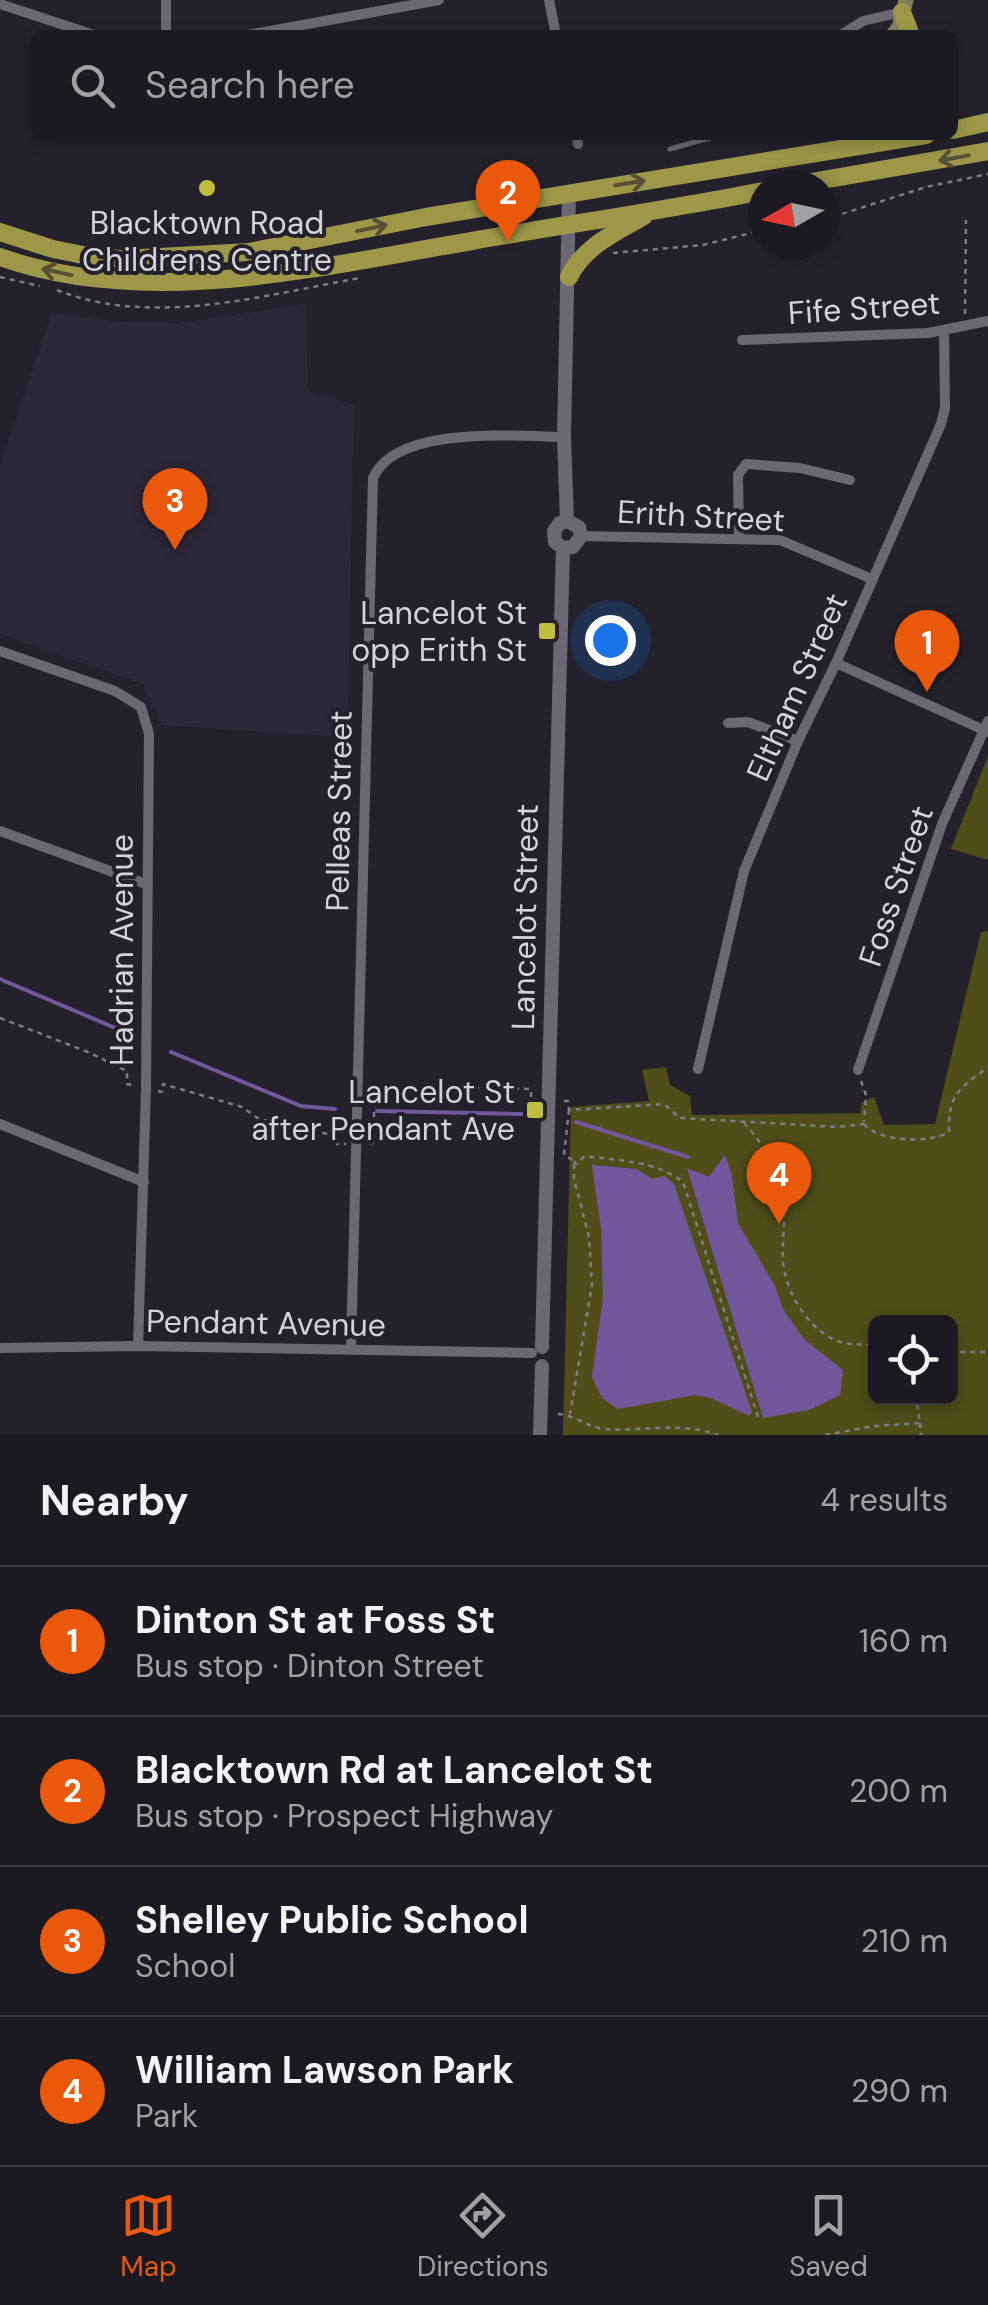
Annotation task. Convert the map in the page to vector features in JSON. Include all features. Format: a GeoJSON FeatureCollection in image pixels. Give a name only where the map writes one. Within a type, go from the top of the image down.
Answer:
{"type":"FeatureCollection","features":[{"type":"Feature","properties":{"kind":"main road"},"geometry":{"type":"LineString","coordinates":[[958,113],[987,122]]}},
{"type":"Feature","properties":{"kind":"main road"},"geometry":{"type":"LineString","coordinates":[[958,129],[987,122]]}},
{"type":"Feature","properties":{"kind":"main road"},"geometry":{"type":"LineString","coordinates":[[822,151],[838,140]]}},
{"type":"Feature","properties":{"kind":"main road"},"geometry":{"type":"LineString","coordinates":[[0,232],[52,249],[98,258],[248,252],[570,192],[886,140]]}},
{"type":"Feature","properties":{"kind":"main road"},"geometry":{"type":"LineString","coordinates":[[900,168],[908,140]]}},
{"type":"Feature","properties":{"kind":"main road"},"geometry":{"type":"LineString","coordinates":[[911,140],[921,164]]}},
{"type":"Feature","properties":{"kind":"main road"},"geometry":{"type":"LineString","coordinates":[[838,178],[988,152]]}},
{"type":"Feature","properties":{"kind":"main road"},"geometry":{"type":"LineString","coordinates":[[0,257],[87,278],[182,281],[280,274],[748,194]]}},
{"type":"Feature","properties":{"kind":"main road"},"geometry":{"type":"LineString","coordinates":[[569,277],[578,258],[590,248],[653,210]]}},
{"type":"Feature","properties":{"kind":"street"},"geometry":{"type":"LineString","coordinates":[[166,0],[166,30]]}},
{"type":"Feature","properties":{"kind":"street"},"geometry":{"type":"LineString","coordinates":[[275,30],[439,0]]}},
{"type":"Feature","properties":{"kind":"street"},"geometry":{"type":"LineString","coordinates":[[549,0],[555,30]]}},
{"type":"Feature","properties":{"kind":"street"},"geometry":{"type":"LineString","coordinates":[[0,4],[79,30]]}},
{"type":"Feature","properties":{"kind":"street"},"geometry":{"type":"LineString","coordinates":[[848,30],[863,20],[902,24]]}},
{"type":"Feature","properties":{"kind":"street"},"geometry":{"type":"LineString","coordinates":[[566,521],[564,437],[570,192]]}},
{"type":"Feature","properties":{"kind":"street","name":"Fife Street"},"geometry":{"type":"LineString","coordinates":[[742,340],[944,330],[988,321]]}},
{"type":"Feature","properties":{"kind":"street","name":"Eltham Street"},"geometry":{"type":"LineString","coordinates":[[698,1069],[744,870],[943,416],[944,330]]}},
{"type":"Feature","properties":{"kind":"street","name":"Pelleas Street"},"geometry":{"type":"LineString","coordinates":[[352,1349],[373,478],[396,452],[415,446],[470,436],[564,437]]}},
{"type":"Feature","properties":{"kind":"street"},"geometry":{"type":"LineString","coordinates":[[739,538],[738,474],[746,464],[800,468],[850,480]]}},
{"type":"Feature","properties":{"kind":"street"},"geometry":{"type":"LineString","coordinates":[[566,521],[576,524],[581,536],[577,544],[564,548],[553,535],[557,525],[566,521]]}},
{"type":"Feature","properties":{"kind":"street","name":"Erith Street"},"geometry":{"type":"LineString","coordinates":[[581,536],[739,538],[792,544],[872,579]]}},
{"type":"Feature","properties":{"kind":"street","name":"Lancelot Street"},"geometry":{"type":"LineString","coordinates":[[540,1435],[538,1355],[564,548]]}},
{"type":"Feature","properties":{"kind":"street","name":"Hadrian Avenue"},"geometry":{"type":"LineString","coordinates":[[0,651],[115,692],[141,707],[149,734],[144,1182],[138,1346]]}},
{"type":"Feature","properties":{"kind":"street"},"geometry":{"type":"LineString","coordinates":[[836,663],[987,727]]}},
{"type":"Feature","properties":{"kind":"street"},"geometry":{"type":"LineString","coordinates":[[728,723],[748,722],[798,741]]}},
{"type":"Feature","properties":{"kind":"street","name":"Foss Street"},"geometry":{"type":"LineString","coordinates":[[858,1070],[942,824],[987,727]]}},
{"type":"Feature","properties":{"kind":"street"},"geometry":{"type":"LineString","coordinates":[[0,831],[146,884]]}},
{"type":"Feature","properties":{"kind":"street"},"geometry":{"type":"LineString","coordinates":[[0,1124],[144,1182]]}},
{"type":"Feature","properties":{"kind":"street","name":"Pendant Avenue"},"geometry":{"type":"LineString","coordinates":[[0,1348],[138,1346],[538,1355]]}},
{"type":"Feature","properties":{"kind":"lane"},"geometry":{"type":"LineString","coordinates":[[670,150],[703,140]]}},
{"type":"Feature","properties":{"kind":"path"},"geometry":{"type":"LineString","coordinates":[[838,215],[926,187],[988,174]]}},
{"type":"Feature","properties":{"kind":"path"},"geometry":{"type":"LineString","coordinates":[[965,314],[966,220]]}},
{"type":"Feature","properties":{"kind":"path"},"geometry":{"type":"LineString","coordinates":[[606,249],[616,255],[703,245],[748,234]]}},
{"type":"Feature","properties":{"kind":"path"},"geometry":{"type":"LineString","coordinates":[[0,1018],[127,1071],[127,1084]]}},
{"type":"Feature","properties":{"kind":"path"},"geometry":{"type":"LineString","coordinates":[[569,1110],[664,1104],[680,1118],[839,1127],[864,1124],[878,1135],[938,1139],[949,1132],[950,1104],[964,1086],[988,1067]]}},
{"type":"Feature","properties":{"kind":"path"},"geometry":{"type":"LineString","coordinates":[[858,1070],[866,1096],[864,1124]]}},
{"type":"Feature","properties":{"kind":"path"},"geometry":{"type":"LineString","coordinates":[[162,1092],[163,1084],[242,1107],[259,1118],[337,1136],[337,1144]]}},
{"type":"Feature","properties":{"kind":"path"},"geometry":{"type":"LineString","coordinates":[[373,1143],[375,1086],[532,1089],[531,1099]]}},
{"type":"Feature","properties":{"kind":"path"},"geometry":{"type":"LineString","coordinates":[[568,1101],[564,1155],[576,1164],[584,1156],[651,1165],[668,1170],[682,1182],[759,1420]]}},
{"type":"Feature","properties":{"kind":"path"},"geometry":{"type":"LineString","coordinates":[[743,1122],[760,1141],[778,1173],[783,1198],[783,1265],[790,1292],[823,1334],[843,1342],[868,1345]]}},
{"type":"Feature","properties":{"kind":"path"},"geometry":{"type":"LineString","coordinates":[[570,1414],[592,1285],[589,1238],[574,1179],[574,1161]]}},
{"type":"Feature","properties":{"kind":"path"},"geometry":{"type":"LineString","coordinates":[[958,1352],[988,1352]]}},
{"type":"Feature","properties":{"kind":"path"},"geometry":{"type":"LineString","coordinates":[[917,1405],[921,1435]]}},
{"type":"Feature","properties":{"kind":"path"},"geometry":{"type":"LineString","coordinates":[[558,1414],[570,1414],[601,1429],[667,1426],[718,1435]]}},
{"type":"Feature","properties":{"kind":"path"},"geometry":{"type":"LineString","coordinates":[[826,1435],[920,1423]]}},
{"type":"Feature","properties":{"kind":"shaded area"},"geometry":{"type":"Polygon","coordinates":[[[306,304],[308,391],[354,405],[347,737],[163,725],[143,684],[0,634],[0,466],[52,313],[118,322],[178,323],[306,304]]]}},
{"type":"Feature","properties":{"kind":"shaded area"},"geometry":{"type":"Polygon","coordinates":[[[988,756],[988,860],[951,849],[988,756]]]}},
{"type":"Feature","properties":{"kind":"shaded area"},"geometry":{"type":"Polygon","coordinates":[[[988,931],[988,1435],[563,1435],[571,1107],[649,1101],[642,1070],[666,1067],[670,1085],[690,1096],[692,1115],[860,1113],[862,1102],[874,1097],[884,1125],[935,1124],[981,932],[988,931]]]}},
{"type":"Feature","properties":{"kind":"shaded area"},"geometry":{"type":"Polygon","coordinates":[[[725,1155],[738,1223],[775,1286],[783,1309],[804,1339],[843,1370],[840,1395],[809,1410],[763,1418],[687,1168],[709,1177],[725,1155]]]}},
{"type":"Feature","properties":{"kind":"shaded area"},"geometry":{"type":"Polygon","coordinates":[[[592,1165],[637,1169],[652,1179],[665,1176],[674,1184],[752,1412],[749,1416],[711,1398],[695,1395],[618,1409],[602,1398],[592,1377],[603,1297],[601,1229],[592,1165]]]}},
{"type":"Feature","properties":{"kind":"waterway"},"geometry":{"type":"LineString","coordinates":[[0,979],[120,1030]]}},
{"type":"Feature","properties":{"kind":"waterway"},"geometry":{"type":"LineString","coordinates":[[171,1052],[301,1106],[335,1109]]}},
{"type":"Feature","properties":{"kind":"waterway"},"geometry":{"type":"LineString","coordinates":[[377,1111],[522,1114]]}},
{"type":"Feature","properties":{"kind":"waterway"},"geometry":{"type":"LineString","coordinates":[[576,1122],[688,1157]]}},
{"type":"Feature","properties":{"kind":"place","name":"Blacktown Road Childrens Centre"},"geometry":{"type":"Point","coordinates":[207,188]}},
{"type":"Feature","properties":{"kind":"place","name":"Blacktown Rd at Lancelot St"},"geometry":{"type":"Point","coordinates":[508,242]}},
{"type":"Feature","properties":{"kind":"place","name":"Shelley Public School"},"geometry":{"type":"Point","coordinates":[175,550]}},
{"type":"Feature","properties":{"kind":"place","name":"Lancelot St opp Erith St"},"geometry":{"type":"Point","coordinates":[547,631]}},
{"type":"Feature","properties":{"kind":"place","name":"Dinton St at Foss St"},"geometry":{"type":"Point","coordinates":[927,692]}},
{"type":"Feature","properties":{"kind":"place","name":"Lancelot St after Pendant Ave"},"geometry":{"type":"Point","coordinates":[535,1110]}},
{"type":"Feature","properties":{"kind":"place","name":"William Lawson Park"},"geometry":{"type":"Point","coordinates":[779,1224]}}]}
